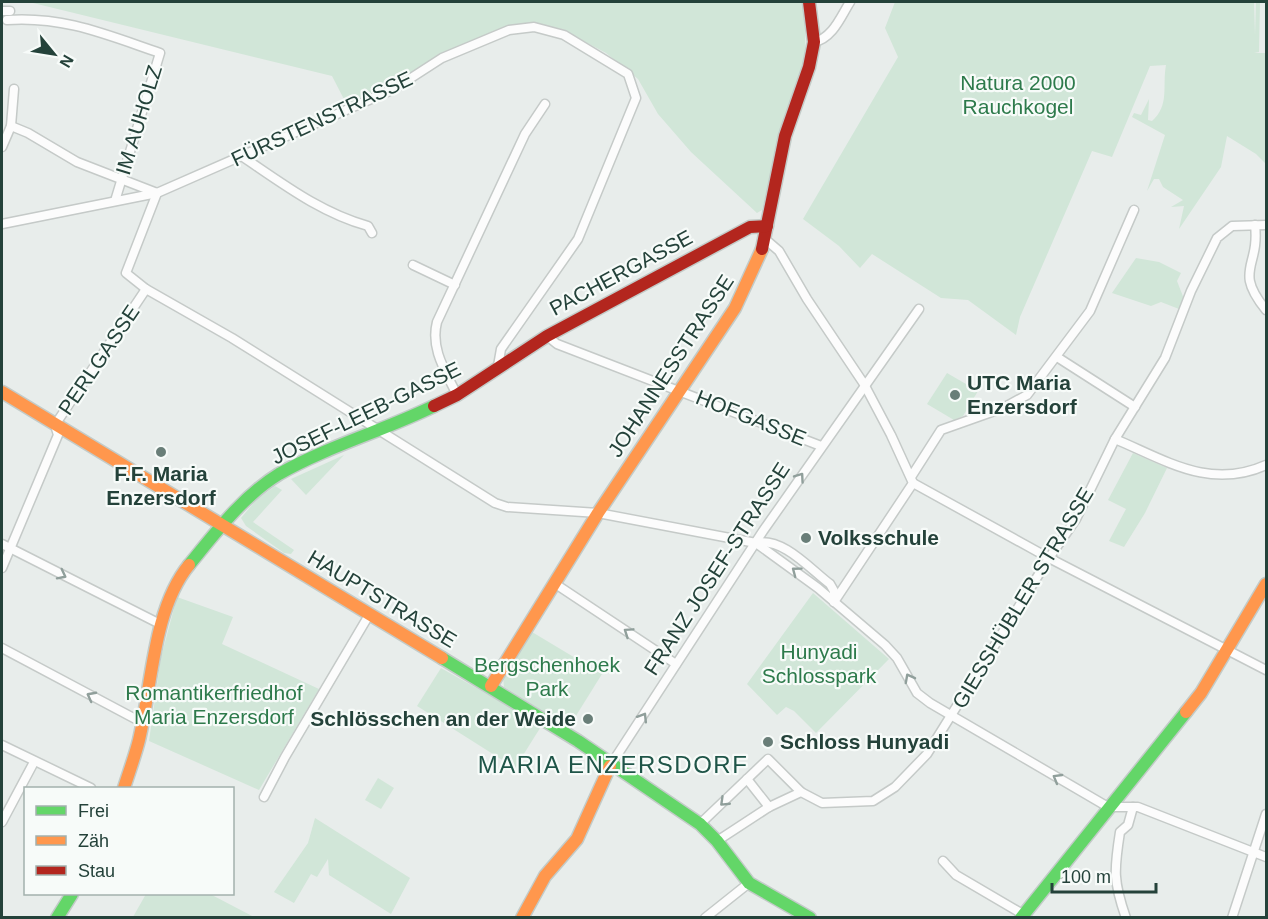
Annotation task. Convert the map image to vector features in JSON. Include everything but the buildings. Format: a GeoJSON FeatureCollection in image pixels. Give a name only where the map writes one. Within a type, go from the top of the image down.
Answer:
{"type":"FeatureCollection","features":[{"type":"Feature","properties":{"kind":"main road","name":"JOHANNESSTRASSE"},"geometry":{"type":"LineString","coordinates":[[491,686],[598,513],[744,291],[765,239],[785,136],[809,68],[814,42],[809,2]]}},
{"type":"Feature","properties":{"kind":"main road","name":"PACHERGASSE"},"geometry":{"type":"LineString","coordinates":[[498,366],[547,336],[750,227],[768,225]]}},
{"type":"Feature","properties":{"kind":"main road","name":"JOSEF-LEEB-GASSE"},"geometry":{"type":"LineString","coordinates":[[125,787],[143,723],[162,625],[172,591],[180,576],[222,525],[248,498],[278,475],[323,452],[395,425],[457,395],[498,366]]}},
{"type":"Feature","properties":{"kind":"main road","name":"HAUPTSTRASSE"},"geometry":{"type":"LineString","coordinates":[[2,392],[369,615],[491,686],[578,741],[610,766],[700,824],[717,841],[749,883],[810,918]]}},
{"type":"Feature","properties":{"kind":"main road"},"geometry":{"type":"LineString","coordinates":[[1025,916],[1108,807],[1201,693],[1266,584]]}},
{"type":"Feature","properties":{"kind":"main road","name":"FRANZ JOSEF-STRASSE"},"geometry":{"type":"LineString","coordinates":[[522,918],[545,876],[577,839],[601,781],[610,766]]}},
{"type":"Feature","properties":{"kind":"main road"},"geometry":{"type":"LineString","coordinates":[[57,918],[71,895]]}},
{"type":"Feature","properties":{"kind":"street"},"geometry":{"type":"LineString","coordinates":[[814,42],[825,38],[850,2]]}},
{"type":"Feature","properties":{"kind":"street","name":"IM AUHOLZ"},"geometry":{"type":"LineString","coordinates":[[6,14],[69,22],[160,53],[115,201]]}},
{"type":"Feature","properties":{"kind":"street","name":"FÜRSTENSTRASSE"},"geometry":{"type":"LineString","coordinates":[[2,224],[157,193],[394,89],[442,58],[509,30],[534,27],[564,35],[628,74],[636,98],[578,239],[501,349],[498,366]]}},
{"type":"Feature","properties":{"kind":"street"},"geometry":{"type":"LineString","coordinates":[[2,147],[11,126],[14,89]]}},
{"type":"Feature","properties":{"kind":"street"},"geometry":{"type":"LineString","coordinates":[[457,395],[437,353],[434,334],[525,134],[545,104]]}},
{"type":"Feature","properties":{"kind":"street"},"geometry":{"type":"LineString","coordinates":[[11,126],[28,133],[77,162],[157,193]]}},
{"type":"Feature","properties":{"kind":"street"},"geometry":{"type":"LineString","coordinates":[[243,157],[322,209],[340,218],[368,226],[372,233]]}},
{"type":"Feature","properties":{"kind":"street","name":"PERLGASSE"},"geometry":{"type":"LineString","coordinates":[[2,568],[6,546],[58,435],[55,425],[146,289],[126,273],[157,193]]}},
{"type":"Feature","properties":{"kind":"street"},"geometry":{"type":"LineString","coordinates":[[834,602],[941,430],[1003,408],[1027,395],[1057,357],[1090,311],[1134,210]]}},
{"type":"Feature","properties":{"kind":"street"},"geometry":{"type":"LineString","coordinates":[[1256,225],[1258,246],[1247,274],[1254,294],[1266,310]]}},
{"type":"Feature","properties":{"kind":"street","name":"GIESSHÜBLER STRASSE"},"geometry":{"type":"LineString","coordinates":[[801,792],[822,803],[873,801],[910,774],[927,754],[1048,558],[1076,519],[1115,439],[1165,358],[1191,291],[1217,238],[1232,226],[1266,225]]}},
{"type":"Feature","properties":{"kind":"street"},"geometry":{"type":"LineString","coordinates":[[765,239],[779,251],[807,299],[864,384],[912,480],[1048,558],[1266,670]]}},
{"type":"Feature","properties":{"kind":"street"},"geometry":{"type":"LineString","coordinates":[[413,264],[455,285]]}},
{"type":"Feature","properties":{"kind":"street"},"geometry":{"type":"LineString","coordinates":[[146,289],[232,338],[501,505],[598,513],[756,543],[834,602],[891,650],[917,693],[951,717],[1108,807],[1133,807],[1197,829],[1266,857]]}},
{"type":"Feature","properties":{"kind":"street","name":"FRANZ JOSEF-STRASSE"},"geometry":{"type":"LineString","coordinates":[[610,766],[821,446],[919,309]]}},
{"type":"Feature","properties":{"kind":"street","name":"HOFGASSE"},"geometry":{"type":"LineString","coordinates":[[547,336],[557,344],[821,446]]}},
{"type":"Feature","properties":{"kind":"street"},"geometry":{"type":"LineString","coordinates":[[1057,357],[1135,407]]}},
{"type":"Feature","properties":{"kind":"street"},"geometry":{"type":"LineString","coordinates":[[1115,439],[1194,473],[1218,476],[1246,474],[1266,465]]}},
{"type":"Feature","properties":{"kind":"street"},"geometry":{"type":"LineString","coordinates":[[6,546],[162,625]]}},
{"type":"Feature","properties":{"kind":"street"},"geometry":{"type":"LineString","coordinates":[[554,583],[676,664]]}},
{"type":"Feature","properties":{"kind":"street"},"geometry":{"type":"LineString","coordinates":[[264,797],[369,615]]}},
{"type":"Feature","properties":{"kind":"street"},"geometry":{"type":"LineString","coordinates":[[2,648],[143,723]]}},
{"type":"Feature","properties":{"kind":"street"},"geometry":{"type":"LineString","coordinates":[[2,745],[87,787]]}},
{"type":"Feature","properties":{"kind":"street"},"geometry":{"type":"LineString","coordinates":[[700,824],[768,759],[801,792],[769,807],[717,841]]}},
{"type":"Feature","properties":{"kind":"street"},"geometry":{"type":"LineString","coordinates":[[2,822],[34,762]]}},
{"type":"Feature","properties":{"kind":"street"},"geometry":{"type":"LineString","coordinates":[[747,779],[769,807]]}},
{"type":"Feature","properties":{"kind":"street"},"geometry":{"type":"LineString","coordinates":[[1126,918],[1116,889],[1114,873],[1120,831],[1128,825],[1133,807]]}},
{"type":"Feature","properties":{"kind":"street"},"geometry":{"type":"LineString","coordinates":[[1233,918],[1266,814]]}},
{"type":"Feature","properties":{"kind":"street"},"geometry":{"type":"LineString","coordinates":[[943,861],[956,875],[1025,916]]}},
{"type":"Feature","properties":{"kind":"street"},"geometry":{"type":"LineString","coordinates":[[705,918],[749,883]]}},
{"type":"Feature","properties":{"kind":"green space"},"geometry":{"type":"Polygon","coordinates":[[[29,2],[804,2],[806,66],[783,128],[762,210],[757,213],[691,152],[658,114],[638,79],[606,53],[561,29],[534,23],[505,28],[449,50],[393,86],[348,107],[332,76],[29,2]]]}},
{"type":"Feature","properties":{"kind":"green space","name":"Natura 2000 Rauchkogel"},"geometry":{"type":"Polygon","coordinates":[[[895,2],[1254,2],[1255,35],[1256,2],[1260,2],[1259,52],[1254,53],[1266,53],[1266,164],[1256,154],[1227,136],[1221,167],[1179,229],[1184,206],[1171,207],[1183,200],[1163,187],[1159,179],[1154,179],[1147,191],[1165,135],[1132,117],[1134,113],[1141,115],[1149,99],[1148,120],[1152,121],[1161,109],[1166,65],[1150,66],[1112,157],[1092,151],[1020,317],[1016,335],[968,300],[941,298],[872,254],[860,268],[839,246],[803,219],[898,57],[885,28],[895,2]]]}},
{"type":"Feature","properties":{"kind":"green space"},"geometry":{"type":"Polygon","coordinates":[[[1136,258],[1159,262],[1181,273],[1177,281],[1184,299],[1179,309],[1161,302],[1151,306],[1112,293],[1136,258]]]}},
{"type":"Feature","properties":{"kind":"green space","name":"UTC Maria Enzersdorf"},"geometry":{"type":"Polygon","coordinates":[[[947,373],[978,391],[963,416],[954,420],[927,404],[947,373]]]}},
{"type":"Feature","properties":{"kind":"green space"},"geometry":{"type":"Polygon","coordinates":[[[1133,453],[1167,468],[1145,513],[1124,547],[1109,541],[1126,509],[1108,500],[1133,453]]]}},
{"type":"Feature","properties":{"kind":"green space"},"geometry":{"type":"Polygon","coordinates":[[[344,455],[306,495],[291,479],[344,455]]]}},
{"type":"Feature","properties":{"kind":"green space"},"geometry":{"type":"Polygon","coordinates":[[[275,486],[282,490],[253,522],[294,550],[291,554],[284,553],[246,526],[241,518],[256,500],[275,486]]]}},
{"type":"Feature","properties":{"kind":"green space","name":"Hunyadi Schlosspark"},"geometry":{"type":"Polygon","coordinates":[[[813,593],[889,659],[816,733],[794,711],[786,707],[777,715],[747,684],[813,593]]]}},
{"type":"Feature","properties":{"kind":"green space","name":"Romantikerfriedhof Maria Enzersdorf"},"geometry":{"type":"Polygon","coordinates":[[[177,597],[233,617],[222,644],[319,689],[259,790],[149,741],[161,657],[177,597]]]}},
{"type":"Feature","properties":{"kind":"green space","name":"Bergschenhoek Park"},"geometry":{"type":"Polygon","coordinates":[[[532,632],[602,674],[569,727],[504,687],[503,676],[532,632]]]}},
{"type":"Feature","properties":{"kind":"green space"},"geometry":{"type":"Polygon","coordinates":[[[441,668],[542,725],[515,768],[417,706],[441,668]]]}},
{"type":"Feature","properties":{"kind":"green space"},"geometry":{"type":"Polygon","coordinates":[[[378,778],[394,788],[381,809],[365,800],[378,778]]]}},
{"type":"Feature","properties":{"kind":"green space"},"geometry":{"type":"Polygon","coordinates":[[[315,818],[410,878],[391,914],[329,875],[328,859],[317,877],[311,874],[294,903],[274,892],[308,843],[315,818]]]}},
{"type":"Feature","properties":{"kind":"green space"},"geometry":{"type":"Polygon","coordinates":[[[145,895],[212,895],[254,917],[133,917],[145,895]]]}},
{"type":"Feature","properties":{"kind":"traffic: fast"},"geometry":{"type":"LineString","coordinates":[[189,565],[242,504],[279,474],[317,455],[434,406]]}},
{"type":"Feature","properties":{"kind":"traffic: fast"},"geometry":{"type":"LineString","coordinates":[[442,658],[578,741],[700,824],[717,841],[749,883],[810,918]]}},
{"type":"Feature","properties":{"kind":"traffic: fast"},"geometry":{"type":"LineString","coordinates":[[1021,918],[1186,712]]}},
{"type":"Feature","properties":{"kind":"traffic: fast"},"geometry":{"type":"LineString","coordinates":[[57,918],[71,895]]}},
{"type":"Feature","properties":{"kind":"traffic: slow"},"geometry":{"type":"LineString","coordinates":[[491,686],[598,513],[735,308],[762,249]]}},
{"type":"Feature","properties":{"kind":"traffic: slow"},"geometry":{"type":"LineString","coordinates":[[2,392],[442,658]]}},
{"type":"Feature","properties":{"kind":"traffic: slow"},"geometry":{"type":"LineString","coordinates":[[124,787],[139,740],[161,625],[177,583],[189,565]]}},
{"type":"Feature","properties":{"kind":"traffic: slow"},"geometry":{"type":"LineString","coordinates":[[1186,712],[1201,693],[1266,584]]}},
{"type":"Feature","properties":{"kind":"traffic: slow"},"geometry":{"type":"LineString","coordinates":[[522,918],[545,876],[577,839],[610,766]]}},
{"type":"Feature","properties":{"kind":"traffic: jam"},"geometry":{"type":"LineString","coordinates":[[762,249],[785,136],[809,67],[814,42],[809,2]]}},
{"type":"Feature","properties":{"kind":"traffic: jam"},"geometry":{"type":"LineString","coordinates":[[434,406],[457,395],[547,336],[750,227],[767,226]]}},
{"type":"Feature","properties":{"kind":"place","name":"UTC Maria Enzersdorf"},"geometry":{"type":"Point","coordinates":[955,395]}},
{"type":"Feature","properties":{"kind":"place","name":"F.F. Maria Enzersdorf"},"geometry":{"type":"Point","coordinates":[161,452]}},
{"type":"Feature","properties":{"kind":"place","name":"Volksschule"},"geometry":{"type":"Point","coordinates":[806,538]}},
{"type":"Feature","properties":{"kind":"place","name":"Schlösschen an der Weide"},"geometry":{"type":"Point","coordinates":[588,719]}},
{"type":"Feature","properties":{"kind":"place","name":"Schloss Hunyadi"},"geometry":{"type":"Point","coordinates":[768,742]}},
{"type":"Feature","properties":{"kind":"district","name":"MARIA ENZERSDORF"},"geometry":{"type":"Point","coordinates":[613,765]}}]}
